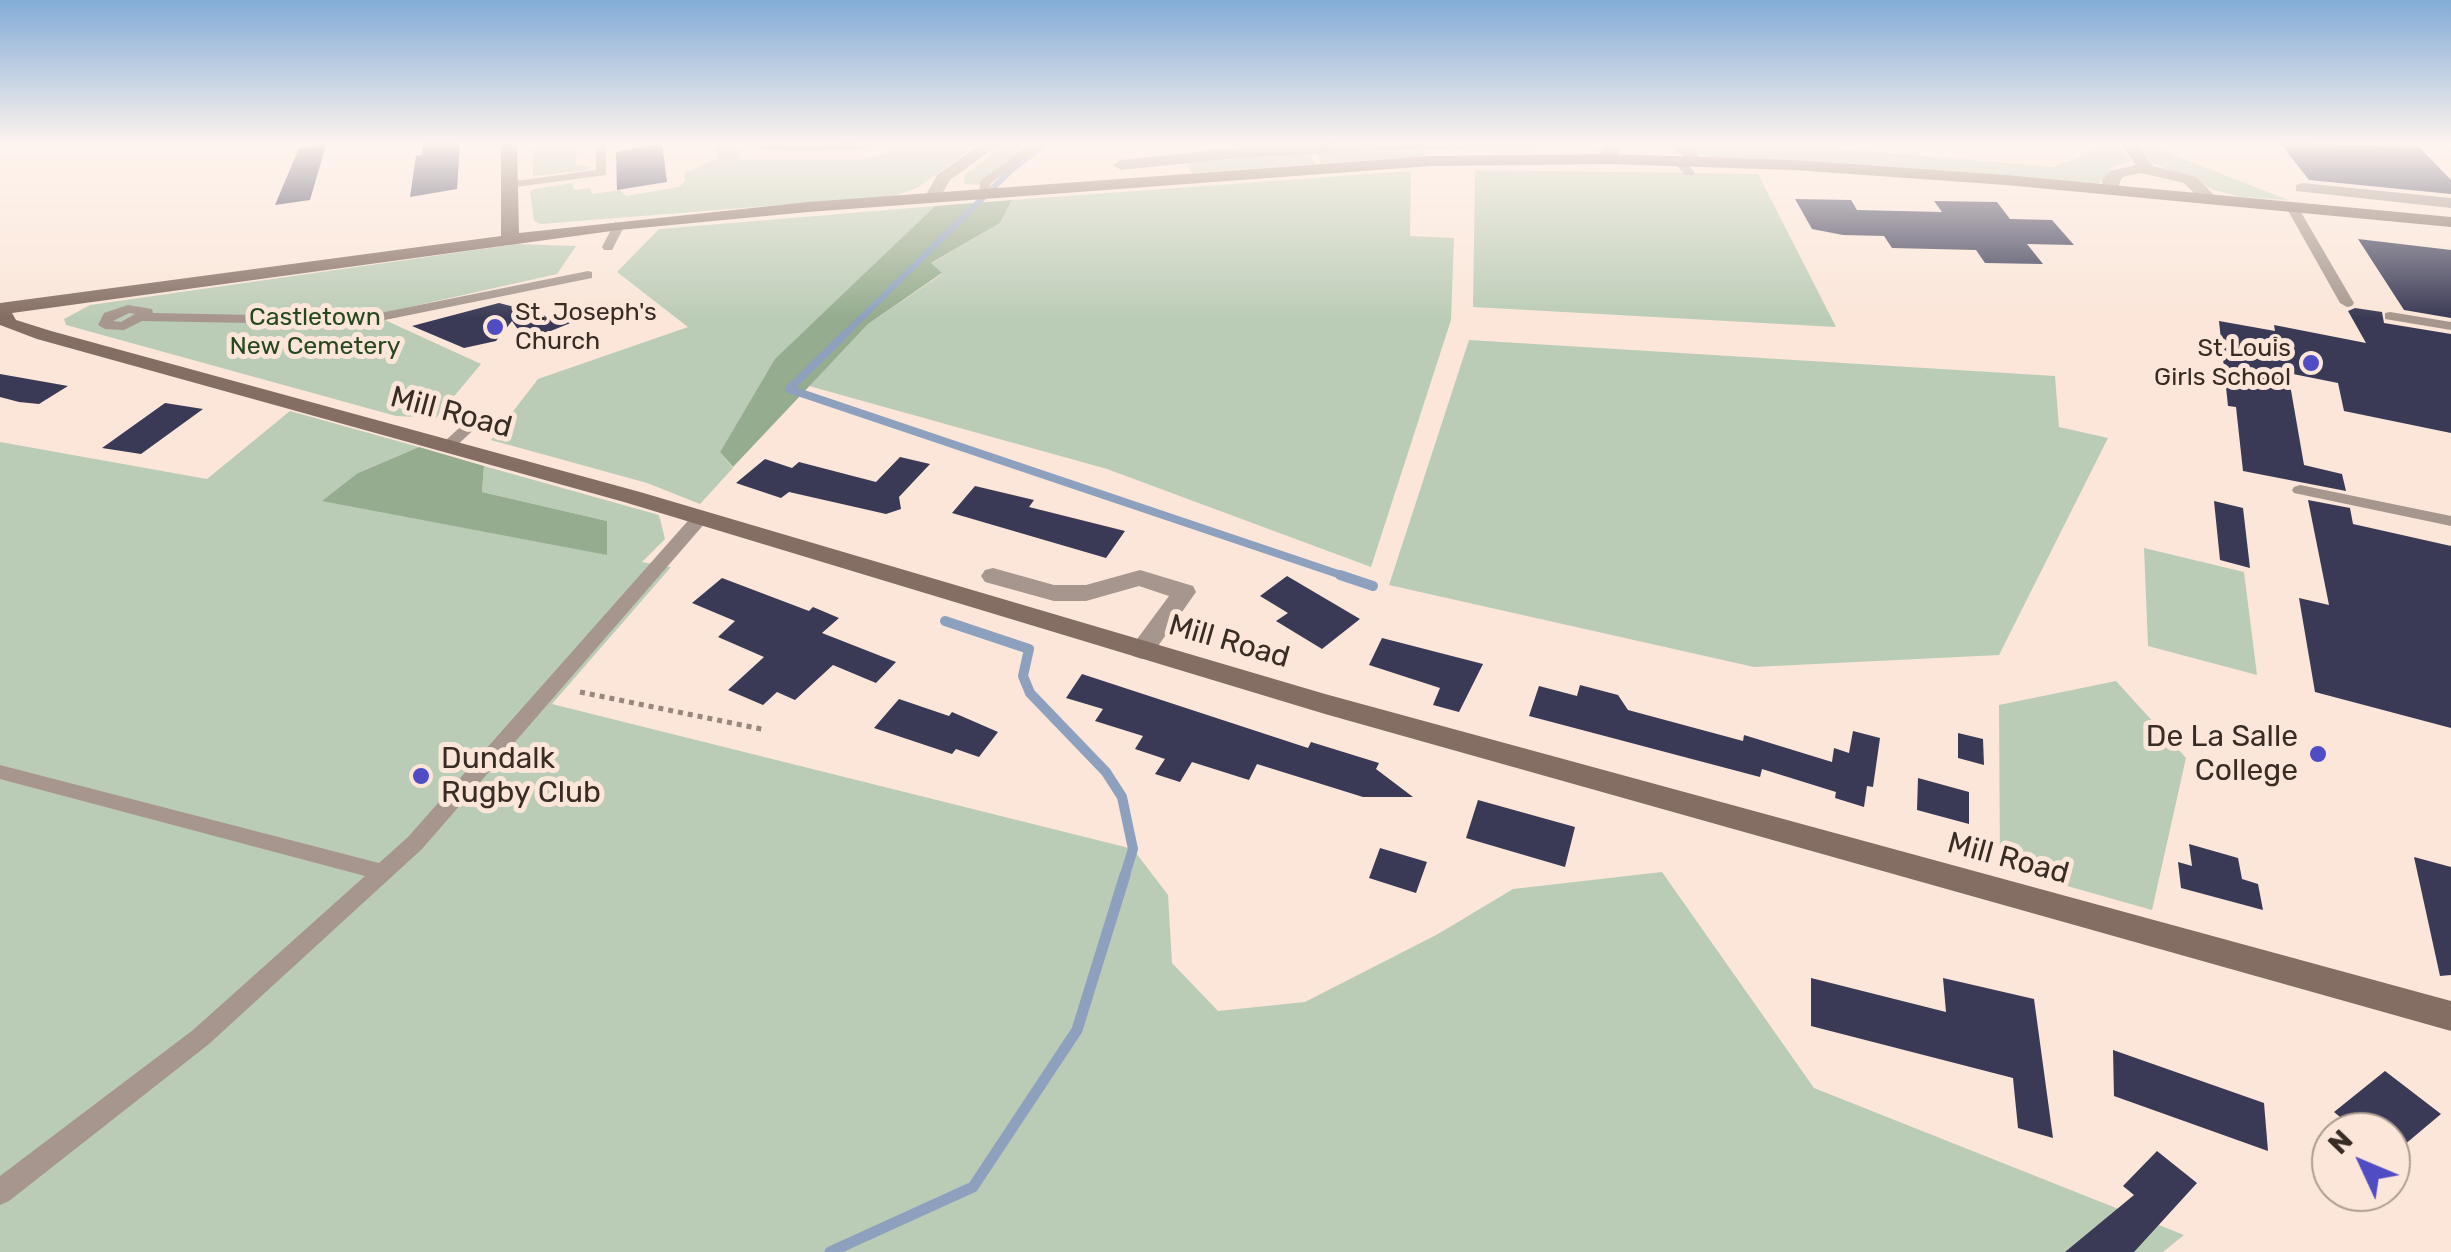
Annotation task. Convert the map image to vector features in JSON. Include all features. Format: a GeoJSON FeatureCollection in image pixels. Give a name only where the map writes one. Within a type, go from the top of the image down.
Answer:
{"type":"FeatureCollection","features":[{"type":"Feature","properties":{"kind":"street"},"geometry":{"type":"LineString","coordinates":[[509,201],[510,238]]}},
{"type":"Feature","properties":{"kind":"street"},"geometry":{"type":"LineString","coordinates":[[0,308],[510,238],[892,201]]}},
{"type":"Feature","properties":{"kind":"street"},"geometry":{"type":"LineString","coordinates":[[2228,201],[2451,222]]}},
{"type":"Feature","properties":{"kind":"street"},"geometry":{"type":"LineString","coordinates":[[2384,201],[2398,218]]}},
{"type":"Feature","properties":{"kind":"street","name":"Mill Road"},"geometry":{"type":"LineString","coordinates":[[0,308],[9,324],[44,335],[700,518],[1720,816],[2238,954],[2451,1016]]}},
{"type":"Feature","properties":{"kind":"street"},"geometry":{"type":"LineString","coordinates":[[993,576],[1054,594],[1086,593],[1140,578],[1184,592],[1142,650]]}},
{"type":"Feature","properties":{"kind":"lane"},"geometry":{"type":"LineString","coordinates":[[2292,207],[2347,303]]}},
{"type":"Feature","properties":{"kind":"lane"},"geometry":{"type":"LineString","coordinates":[[608,247],[619,225]]}},
{"type":"Feature","properties":{"kind":"lane"},"geometry":{"type":"LineString","coordinates":[[144,317],[360,320],[588,275]]}},
{"type":"Feature","properties":{"kind":"lane"},"geometry":{"type":"LineString","coordinates":[[2390,316],[2451,326]]}},
{"type":"Feature","properties":{"kind":"lane"},"geometry":{"type":"LineString","coordinates":[[449,446],[476,420]]}},
{"type":"Feature","properties":{"kind":"lane"},"geometry":{"type":"LineString","coordinates":[[2300,490],[2451,521]]}},
{"type":"Feature","properties":{"kind":"lane"},"geometry":{"type":"LineString","coordinates":[[0,1192],[201,1037],[415,843],[700,518]]}},
{"type":"Feature","properties":{"kind":"lane"},"geometry":{"type":"LineString","coordinates":[[0,772],[383,872]]}},
{"type":"Feature","properties":{"kind":"path"},"geometry":{"type":"LineString","coordinates":[[552,686],[766,730]]}},
{"type":"Feature","properties":{"kind":"green space"},"geometry":{"type":"Polygon","coordinates":[[[531,201],[826,201],[541,224],[534,221],[531,201]]]}},
{"type":"Feature","properties":{"kind":"green space"},"geometry":{"type":"Polygon","coordinates":[[[1011,201],[1411,201],[1410,236],[1454,238],[1451,320],[1371,567],[1107,469],[809,386],[868,324],[942,274],[930,264],[1000,223],[1011,201]]]}},
{"type":"Feature","properties":{"kind":"green space"},"geometry":{"type":"Polygon","coordinates":[[[1011,201],[1000,223],[931,263],[942,273],[868,324],[733,467],[720,452],[775,359],[935,206],[1011,201]]]}},
{"type":"Feature","properties":{"kind":"green space"},"geometry":{"type":"Polygon","coordinates":[[[1475,201],[1772,201],[1836,327],[1473,307],[1475,201]]]}},
{"type":"Feature","properties":{"kind":"green space"},"geometry":{"type":"Polygon","coordinates":[[[935,206],[775,360],[720,452],[733,468],[700,504],[647,483],[491,440],[538,379],[688,327],[617,272],[659,229],[935,206]]]}},
{"type":"Feature","properties":{"kind":"green space","name":"Castletown New Cemetery"},"geometry":{"type":"Polygon","coordinates":[[[518,244],[576,246],[557,274],[374,315],[481,364],[436,418],[396,416],[66,325],[64,319],[90,305],[518,244]]]}},
{"type":"Feature","properties":{"kind":"green space"},"geometry":{"type":"Polygon","coordinates":[[[1469,340],[2055,376],[2059,427],[2108,438],[1999,655],[1754,667],[1389,585],[1469,340]]]}},
{"type":"Feature","properties":{"kind":"green space","name":"Dundalk Rugby Club"},"geometry":{"type":"Polygon","coordinates":[[[290,411],[419,447],[358,473],[606,555],[607,521],[482,492],[484,466],[659,515],[665,539],[642,562],[671,567],[552,704],[1133,849],[1168,895],[1172,963],[1218,1011],[1305,1002],[1438,934],[1513,889],[1662,872],[1814,1088],[2184,1235],[2163,1252],[0,1252],[0,442],[207,479],[290,411]]]}},
{"type":"Feature","properties":{"kind":"green space"},"geometry":{"type":"Polygon","coordinates":[[[419,447],[484,466],[482,492],[607,521],[607,555],[322,501],[358,473],[419,447]]]}},
{"type":"Feature","properties":{"kind":"green space"},"geometry":{"type":"Polygon","coordinates":[[[2144,548],[2244,572],[2257,675],[2148,646],[2144,548]]]}},
{"type":"Feature","properties":{"kind":"green space"},"geometry":{"type":"Polygon","coordinates":[[[2116,681],[2186,758],[2152,910],[2000,867],[1999,705],[2116,681]]]}},
{"type":"Feature","properties":{"kind":"building"},"geometry":{"type":"Polygon","coordinates":[[[1796,201],[1852,201],[1857,210],[1942,212],[1934,201],[1997,202],[2010,219],[2052,220],[2074,245],[2027,244],[2043,264],[1985,263],[1976,250],[1892,248],[1884,236],[1812,229],[1796,201]]]}},
{"type":"Feature","properties":{"kind":"building"},"geometry":{"type":"Polygon","coordinates":[[[2358,239],[2451,250],[2451,318],[2404,310],[2358,239]]]}},
{"type":"Feature","properties":{"kind":"building","name":"St. Joseph's Church"},"geometry":{"type":"Polygon","coordinates":[[[499,303],[573,322],[526,341],[512,321],[496,341],[464,348],[412,326],[499,303]]]}},
{"type":"Feature","properties":{"kind":"building","name":"St Louis Girls School"},"geometry":{"type":"Polygon","coordinates":[[[2355,308],[2382,312],[2384,323],[2451,334],[2451,433],[2344,411],[2338,383],[2288,373],[2304,465],[2342,474],[2346,491],[2243,471],[2236,407],[2228,406],[2219,321],[2275,331],[2274,325],[2366,343],[2348,311],[2355,308]]]}},
{"type":"Feature","properties":{"kind":"building"},"geometry":{"type":"Polygon","coordinates":[[[0,374],[68,386],[39,404],[19,402],[0,397],[0,374]]]}},
{"type":"Feature","properties":{"kind":"building"},"geometry":{"type":"Polygon","coordinates":[[[165,403],[203,409],[141,454],[102,448],[165,403]]]}},
{"type":"Feature","properties":{"kind":"building"},"geometry":{"type":"Polygon","coordinates":[[[900,457],[930,464],[899,497],[901,509],[886,514],[789,492],[781,498],[736,483],[765,459],[792,468],[799,462],[876,482],[900,457]]]}},
{"type":"Feature","properties":{"kind":"building"},"geometry":{"type":"Polygon","coordinates":[[[975,486],[1034,500],[1029,507],[1125,531],[1106,558],[952,513],[975,486]]]}},
{"type":"Feature","properties":{"kind":"building"},"geometry":{"type":"Polygon","coordinates":[[[2308,500],[2350,508],[2353,524],[2451,546],[2451,728],[2315,692],[2299,598],[2329,605],[2308,500]]]}},
{"type":"Feature","properties":{"kind":"building"},"geometry":{"type":"Polygon","coordinates":[[[2214,501],[2243,508],[2250,568],[2220,560],[2214,501]]]}},
{"type":"Feature","properties":{"kind":"building"},"geometry":{"type":"Polygon","coordinates":[[[1287,576],[1360,619],[1322,649],[1276,621],[1288,613],[1260,596],[1287,576]]]}},
{"type":"Feature","properties":{"kind":"building"},"geometry":{"type":"Polygon","coordinates":[[[722,578],[809,611],[813,607],[839,618],[822,633],[896,662],[876,683],[833,665],[795,700],[777,692],[763,705],[728,690],[764,657],[718,637],[735,621],[692,603],[722,578]]]}},
{"type":"Feature","properties":{"kind":"building"},"geometry":{"type":"Polygon","coordinates":[[[1382,638],[1483,664],[1459,712],[1433,705],[1440,688],[1369,665],[1382,638]]]}},
{"type":"Feature","properties":{"kind":"building"},"geometry":{"type":"Polygon","coordinates":[[[1082,674],[1308,748],[1311,742],[1379,763],[1376,769],[1413,797],[1363,797],[1257,764],[1249,780],[1192,762],[1180,782],[1155,774],[1165,759],[1135,749],[1143,736],[1095,721],[1103,709],[1066,698],[1082,674]]]}},
{"type":"Feature","properties":{"kind":"building"},"geometry":{"type":"Polygon","coordinates":[[[1580,685],[1618,695],[1628,710],[1743,741],[1744,735],[1832,762],[1834,748],[1849,753],[1853,731],[1880,738],[1873,787],[1867,786],[1864,807],[1835,798],[1836,792],[1762,769],[1760,777],[1529,716],[1539,686],[1577,696],[1580,685]]]}},
{"type":"Feature","properties":{"kind":"building"},"geometry":{"type":"Polygon","coordinates":[[[899,699],[949,716],[952,712],[998,732],[979,757],[956,749],[952,754],[874,728],[899,699]]]}},
{"type":"Feature","properties":{"kind":"building"},"geometry":{"type":"Polygon","coordinates":[[[1958,733],[1983,739],[1984,765],[1958,758],[1958,733]]]}},
{"type":"Feature","properties":{"kind":"building"},"geometry":{"type":"Polygon","coordinates":[[[1918,778],[1969,792],[1969,824],[1917,810],[1918,778]]]}},
{"type":"Feature","properties":{"kind":"building"},"geometry":{"type":"Polygon","coordinates":[[[1478,800],[1575,827],[1565,867],[1466,838],[1478,800]]]}},
{"type":"Feature","properties":{"kind":"building"},"geometry":{"type":"Polygon","coordinates":[[[2189,844],[2238,858],[2242,879],[2258,884],[2263,910],[2181,888],[2178,862],[2192,866],[2189,844]]]}},
{"type":"Feature","properties":{"kind":"building"},"geometry":{"type":"Polygon","coordinates":[[[1380,848],[1427,862],[1416,893],[1369,878],[1380,848]]]}},
{"type":"Feature","properties":{"kind":"building"},"geometry":{"type":"Polygon","coordinates":[[[2414,857],[2451,867],[2451,975],[2440,976],[2414,857]]]}},
{"type":"Feature","properties":{"kind":"building"},"geometry":{"type":"Polygon","coordinates":[[[1811,978],[1946,1012],[1943,978],[2034,999],[2053,1138],[2018,1128],[2013,1078],[1811,1026],[1811,978]]]}},
{"type":"Feature","properties":{"kind":"building"},"geometry":{"type":"Polygon","coordinates":[[[2113,1050],[2264,1103],[2268,1151],[2114,1096],[2113,1050]]]}},
{"type":"Feature","properties":{"kind":"building"},"geometry":{"type":"Polygon","coordinates":[[[2385,1071],[2441,1114],[2411,1139],[2411,1112],[2334,1112],[2385,1071]]]}},
{"type":"Feature","properties":{"kind":"building"},"geometry":{"type":"Polygon","coordinates":[[[2157,1151],[2197,1183],[2134,1252],[2065,1252],[2134,1195],[2123,1186],[2157,1151]]]}},
{"type":"Feature","properties":{"kind":"waterway"},"geometry":{"type":"LineString","coordinates":[[842,337],[979,201]]}},
{"type":"Feature","properties":{"kind":"waterway"},"geometry":{"type":"LineString","coordinates":[[845,334],[789,389],[1347,577]]}},
{"type":"Feature","properties":{"kind":"waterway"},"geometry":{"type":"LineString","coordinates":[[1340,575],[1373,586]]}},
{"type":"Feature","properties":{"kind":"waterway"},"geometry":{"type":"LineString","coordinates":[[945,621],[1029,649],[1023,676],[1030,693],[1106,772],[1122,797],[1133,849],[1124,878]]}},
{"type":"Feature","properties":{"kind":"waterway"},"geometry":{"type":"LineString","coordinates":[[830,1252],[973,1187],[1077,1030],[1125,875]]}},
{"type":"Feature","properties":{"kind":"place","name":"St. Joseph's Church"},"geometry":{"type":"Point","coordinates":[495,327]}},
{"type":"Feature","properties":{"kind":"place","name":"St Louis Girls School"},"geometry":{"type":"Point","coordinates":[2311,363]}},
{"type":"Feature","properties":{"kind":"place","name":"De La Salle College"},"geometry":{"type":"Point","coordinates":[2318,754]}},
{"type":"Feature","properties":{"kind":"place","name":"Dundalk Rugby Club"},"geometry":{"type":"Point","coordinates":[421,776]}}]}
